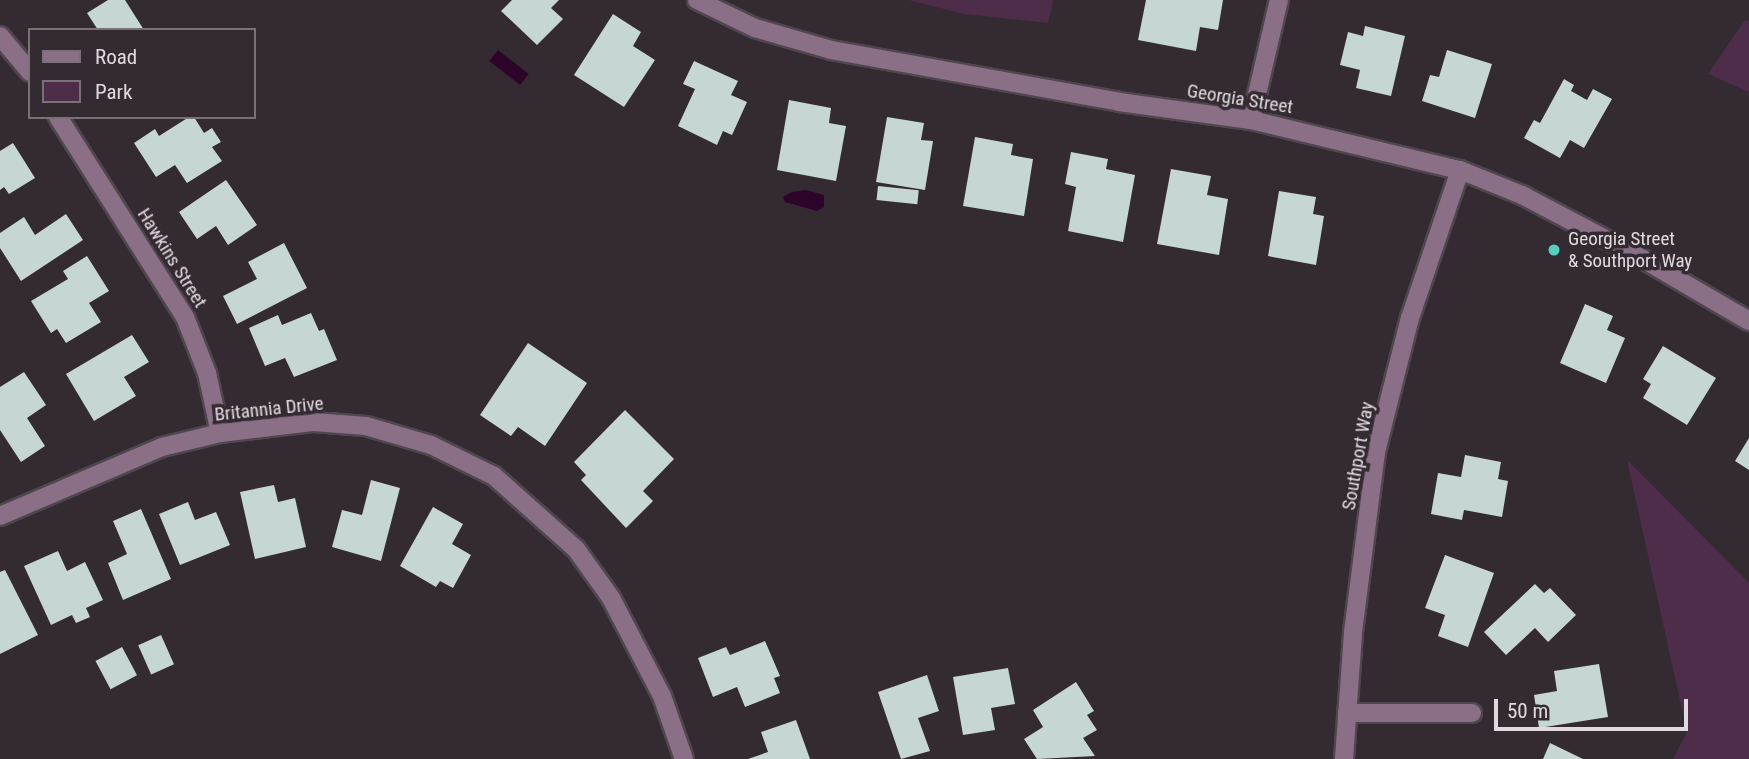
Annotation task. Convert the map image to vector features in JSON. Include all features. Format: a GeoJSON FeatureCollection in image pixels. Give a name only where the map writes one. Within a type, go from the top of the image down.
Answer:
{"type":"FeatureCollection","features":[{"type":"Feature","properties":{"kind":"street","name":"Georgia Street"},"geometry":{"type":"LineString","coordinates":[[697,0],[755,28],[831,50],[1119,102],[1251,120],[1460,170],[1522,195],[1603,237],[1749,321]]}},
{"type":"Feature","properties":{"kind":"street"},"geometry":{"type":"LineString","coordinates":[[1251,120],[1279,0]]}},
{"type":"Feature","properties":{"kind":"street"},"geometry":{"type":"LineString","coordinates":[[0,36],[28,70]]}},
{"type":"Feature","properties":{"kind":"street","name":"Hawkins Street"},"geometry":{"type":"LineString","coordinates":[[59,119],[185,317],[207,373],[220,433]]}},
{"type":"Feature","properties":{"kind":"street","name":"Southport Way"},"geometry":{"type":"LineString","coordinates":[[1344,759],[1376,452],[1410,318],[1460,170]]}},
{"type":"Feature","properties":{"kind":"street","name":"Britannia Drive"},"geometry":{"type":"LineString","coordinates":[[0,516],[162,447],[220,433],[314,422],[366,426],[431,445],[494,476],[576,549],[611,598],[662,696],[684,759]]}},
{"type":"Feature","properties":{"kind":"street"},"geometry":{"type":"LineString","coordinates":[[1347,713],[1472,713]]}},
{"type":"Feature","properties":{"kind":"green space"},"geometry":{"type":"Polygon","coordinates":[[[909,0],[1053,1],[1048,23],[964,14],[909,0]]]}},
{"type":"Feature","properties":{"kind":"green space"},"geometry":{"type":"Polygon","coordinates":[[[1745,20],[1749,21],[1749,92],[1708,74],[1745,20]]]}},
{"type":"Feature","properties":{"kind":"green space"},"geometry":{"type":"Polygon","coordinates":[[[1627,460],[1749,583],[1749,759],[1673,759],[1687,732],[1627,460]]]}},
{"type":"Feature","properties":{"kind":"shaded area"},"geometry":{"type":"Polygon","coordinates":[[[498,50],[529,74],[520,85],[489,61],[498,50]]]}},
{"type":"Feature","properties":{"kind":"shaded area"},"geometry":{"type":"Polygon","coordinates":[[[806,190],[824,195],[824,207],[817,211],[785,202],[783,197],[792,192],[806,190]]]}},
{"type":"Feature","properties":{"kind":"building"},"geometry":{"type":"Polygon","coordinates":[[[108,0],[125,0],[143,28],[97,28],[87,13],[108,0]]]}},
{"type":"Feature","properties":{"kind":"building"},"geometry":{"type":"Polygon","coordinates":[[[512,0],[559,0],[551,8],[563,19],[537,45],[501,11],[512,0]]]}},
{"type":"Feature","properties":{"kind":"building"},"geometry":{"type":"Polygon","coordinates":[[[1146,0],[1223,0],[1218,30],[1200,27],[1196,51],[1138,40],[1146,0]]]}},
{"type":"Feature","properties":{"kind":"building"},"geometry":{"type":"Polygon","coordinates":[[[613,14],[641,32],[633,46],[655,60],[624,107],[574,75],[613,14]]]}},
{"type":"Feature","properties":{"kind":"building"},"geometry":{"type":"Polygon","coordinates":[[[1365,26],[1405,36],[1391,96],[1356,88],[1360,70],[1340,65],[1348,32],[1363,36],[1365,26]]]}},
{"type":"Feature","properties":{"kind":"building"},"geometry":{"type":"Polygon","coordinates":[[[1447,50],[1492,64],[1475,118],[1422,101],[1430,75],[1439,77],[1447,50]]]}},
{"type":"Feature","properties":{"kind":"building"},"geometry":{"type":"Polygon","coordinates":[[[694,61],[738,81],[731,95],[747,102],[732,135],[723,131],[717,145],[678,126],[695,89],[683,84],[694,61]]]}},
{"type":"Feature","properties":{"kind":"building"},"geometry":{"type":"Polygon","coordinates":[[[1564,79],[1574,85],[1571,91],[1587,100],[1593,89],[1612,99],[1584,148],[1570,140],[1560,158],[1524,138],[1534,120],[1540,123],[1564,79]]]}},
{"type":"Feature","properties":{"kind":"building"},"geometry":{"type":"Polygon","coordinates":[[[789,100],[831,108],[829,123],[846,126],[836,181],[777,170],[789,100]]]}},
{"type":"Feature","properties":{"kind":"building"},"geometry":{"type":"Polygon","coordinates":[[[887,117],[924,123],[921,140],[933,141],[925,190],[876,182],[887,117]]]}},
{"type":"Feature","properties":{"kind":"building"},"geometry":{"type":"Polygon","coordinates":[[[186,119],[195,119],[204,133],[212,128],[221,142],[212,147],[222,161],[187,183],[175,165],[156,177],[134,143],[155,129],[159,136],[186,119]]]}},
{"type":"Feature","properties":{"kind":"building"},"geometry":{"type":"Polygon","coordinates":[[[975,137],[1013,144],[1011,155],[1033,159],[1024,216],[963,206],[975,137]]]}},
{"type":"Feature","properties":{"kind":"building"},"geometry":{"type":"Polygon","coordinates":[[[13,143],[35,178],[9,194],[4,187],[0,190],[0,151],[13,143]]]}},
{"type":"Feature","properties":{"kind":"building"},"geometry":{"type":"Polygon","coordinates":[[[1071,152],[1108,159],[1106,169],[1135,175],[1123,242],[1068,231],[1076,187],[1065,184],[1071,152]]]}},
{"type":"Feature","properties":{"kind":"building"},"geometry":{"type":"Polygon","coordinates":[[[1171,169],[1211,176],[1207,195],[1228,199],[1219,255],[1157,244],[1171,169]]]}},
{"type":"Feature","properties":{"kind":"building"},"geometry":{"type":"Polygon","coordinates":[[[226,180],[257,225],[228,245],[216,226],[197,239],[179,212],[226,180]]]}},
{"type":"Feature","properties":{"kind":"building"},"geometry":{"type":"Polygon","coordinates":[[[878,186],[919,190],[917,204],[877,200],[878,186]]]}},
{"type":"Feature","properties":{"kind":"building"},"geometry":{"type":"Polygon","coordinates":[[[1279,191],[1316,197],[1313,214],[1324,216],[1316,265],[1268,256],[1279,191]]]}},
{"type":"Feature","properties":{"kind":"building"},"geometry":{"type":"Polygon","coordinates":[[[66,214],[83,240],[21,281],[0,248],[0,233],[24,217],[35,235],[66,214]]]}},
{"type":"Feature","properties":{"kind":"building"},"geometry":{"type":"Polygon","coordinates":[[[284,243],[307,288],[237,324],[223,296],[257,279],[248,262],[284,243]]]}},
{"type":"Feature","properties":{"kind":"building"},"geometry":{"type":"Polygon","coordinates":[[[87,256],[109,291],[89,303],[101,322],[66,343],[57,329],[51,333],[31,301],[68,279],[63,271],[87,256]]]}},
{"type":"Feature","properties":{"kind":"building"},"geometry":{"type":"Polygon","coordinates":[[[1585,304],[1613,316],[1607,330],[1625,338],[1606,383],[1560,363],[1585,304]]]}},
{"type":"Feature","properties":{"kind":"building"},"geometry":{"type":"Polygon","coordinates":[[[311,313],[319,331],[324,329],[337,360],[294,377],[285,358],[265,366],[249,328],[278,315],[282,325],[311,313]]]}},
{"type":"Feature","properties":{"kind":"building"},"geometry":{"type":"Polygon","coordinates":[[[132,335],[149,362],[124,377],[136,396],[94,421],[66,374],[132,335]]]}},
{"type":"Feature","properties":{"kind":"building"},"geometry":{"type":"Polygon","coordinates":[[[528,343],[587,383],[545,446],[518,427],[511,436],[480,415],[528,343]]]}},
{"type":"Feature","properties":{"kind":"building"},"geometry":{"type":"Polygon","coordinates":[[[1663,346],[1716,378],[1687,425],[1643,398],[1651,384],[1643,379],[1663,346]]]}},
{"type":"Feature","properties":{"kind":"building"},"geometry":{"type":"Polygon","coordinates":[[[24,372],[46,405],[27,418],[45,446],[21,462],[0,430],[0,387],[24,372]]]}},
{"type":"Feature","properties":{"kind":"building"},"geometry":{"type":"Polygon","coordinates":[[[625,410],[674,459],[643,491],[653,501],[626,528],[581,480],[586,475],[574,462],[625,410]]]}},
{"type":"Feature","properties":{"kind":"building"},"geometry":{"type":"Polygon","coordinates":[[[1749,438],[1749,470],[1735,461],[1749,438]]]}},
{"type":"Feature","properties":{"kind":"building"},"geometry":{"type":"Polygon","coordinates":[[[1465,455],[1501,462],[1498,479],[1508,481],[1502,517],[1464,510],[1462,520],[1431,514],[1438,473],[1461,477],[1465,455]]]}},
{"type":"Feature","properties":{"kind":"building"},"geometry":{"type":"Polygon","coordinates":[[[371,480],[400,488],[381,561],[332,547],[342,510],[362,515],[371,480]]]}},
{"type":"Feature","properties":{"kind":"building"},"geometry":{"type":"Polygon","coordinates":[[[274,485],[278,502],[295,498],[306,547],[255,559],[240,492],[274,485]]]}},
{"type":"Feature","properties":{"kind":"building"},"geometry":{"type":"Polygon","coordinates":[[[188,502],[195,520],[216,512],[230,545],[180,565],[159,514],[188,502]]]}},
{"type":"Feature","properties":{"kind":"building"},"geometry":{"type":"Polygon","coordinates":[[[433,507],[463,524],[452,544],[471,555],[453,588],[440,581],[436,587],[400,566],[433,507]]]}},
{"type":"Feature","properties":{"kind":"building"},"geometry":{"type":"Polygon","coordinates":[[[141,509],[171,579],[123,600],[108,563],[127,554],[113,521],[141,509]]]}},
{"type":"Feature","properties":{"kind":"building"},"geometry":{"type":"Polygon","coordinates":[[[58,551],[67,571],[85,562],[103,600],[86,608],[90,617],[76,623],[72,615],[51,625],[24,566],[58,551]]]}},
{"type":"Feature","properties":{"kind":"building"},"geometry":{"type":"Polygon","coordinates":[[[1445,555],[1494,573],[1468,647],[1438,636],[1445,615],[1425,608],[1445,555]]]}},
{"type":"Feature","properties":{"kind":"building"},"geometry":{"type":"Polygon","coordinates":[[[5,570],[38,635],[0,654],[0,572],[5,570]]]}},
{"type":"Feature","properties":{"kind":"building"},"geometry":{"type":"Polygon","coordinates":[[[1535,584],[1544,593],[1550,588],[1576,615],[1548,642],[1535,628],[1506,655],[1484,632],[1535,584]]]}},
{"type":"Feature","properties":{"kind":"building"},"geometry":{"type":"Polygon","coordinates":[[[161,635],[174,664],[151,674],[138,645],[161,635]]]}},
{"type":"Feature","properties":{"kind":"building"},"geometry":{"type":"Polygon","coordinates":[[[765,641],[780,676],[774,678],[780,693],[745,707],[737,687],[713,697],[698,658],[726,647],[730,655],[765,641]]]}},
{"type":"Feature","properties":{"kind":"building"},"geometry":{"type":"Polygon","coordinates":[[[122,647],[137,675],[111,689],[96,661],[122,647]]]}},
{"type":"Feature","properties":{"kind":"building"},"geometry":{"type":"Polygon","coordinates":[[[1599,664],[1608,717],[1539,728],[1534,695],[1557,691],[1554,671],[1599,664]]]}},
{"type":"Feature","properties":{"kind":"building"},"geometry":{"type":"Polygon","coordinates":[[[1008,668],[1015,704],[991,708],[995,730],[963,735],[953,677],[1008,668]]]}},
{"type":"Feature","properties":{"kind":"building"},"geometry":{"type":"Polygon","coordinates":[[[927,675],[939,711],[918,718],[930,751],[901,759],[878,692],[927,675]]]}},
{"type":"Feature","properties":{"kind":"building"},"geometry":{"type":"Polygon","coordinates":[[[1076,682],[1094,711],[1087,715],[1097,730],[1083,738],[1095,756],[1037,759],[1024,739],[1043,727],[1033,710],[1076,682]]]}},
{"type":"Feature","properties":{"kind":"building"},"geometry":{"type":"Polygon","coordinates":[[[796,720],[810,759],[748,759],[768,752],[761,732],[796,720]]]}},
{"type":"Feature","properties":{"kind":"building"},"geometry":{"type":"Polygon","coordinates":[[[1550,743],[1583,759],[1543,759],[1550,743]]]}},
{"type":"Feature","properties":{"kind":"place","name":"Georgia Street & Southport Way"},"geometry":{"type":"Point","coordinates":[1554,250]}}]}
